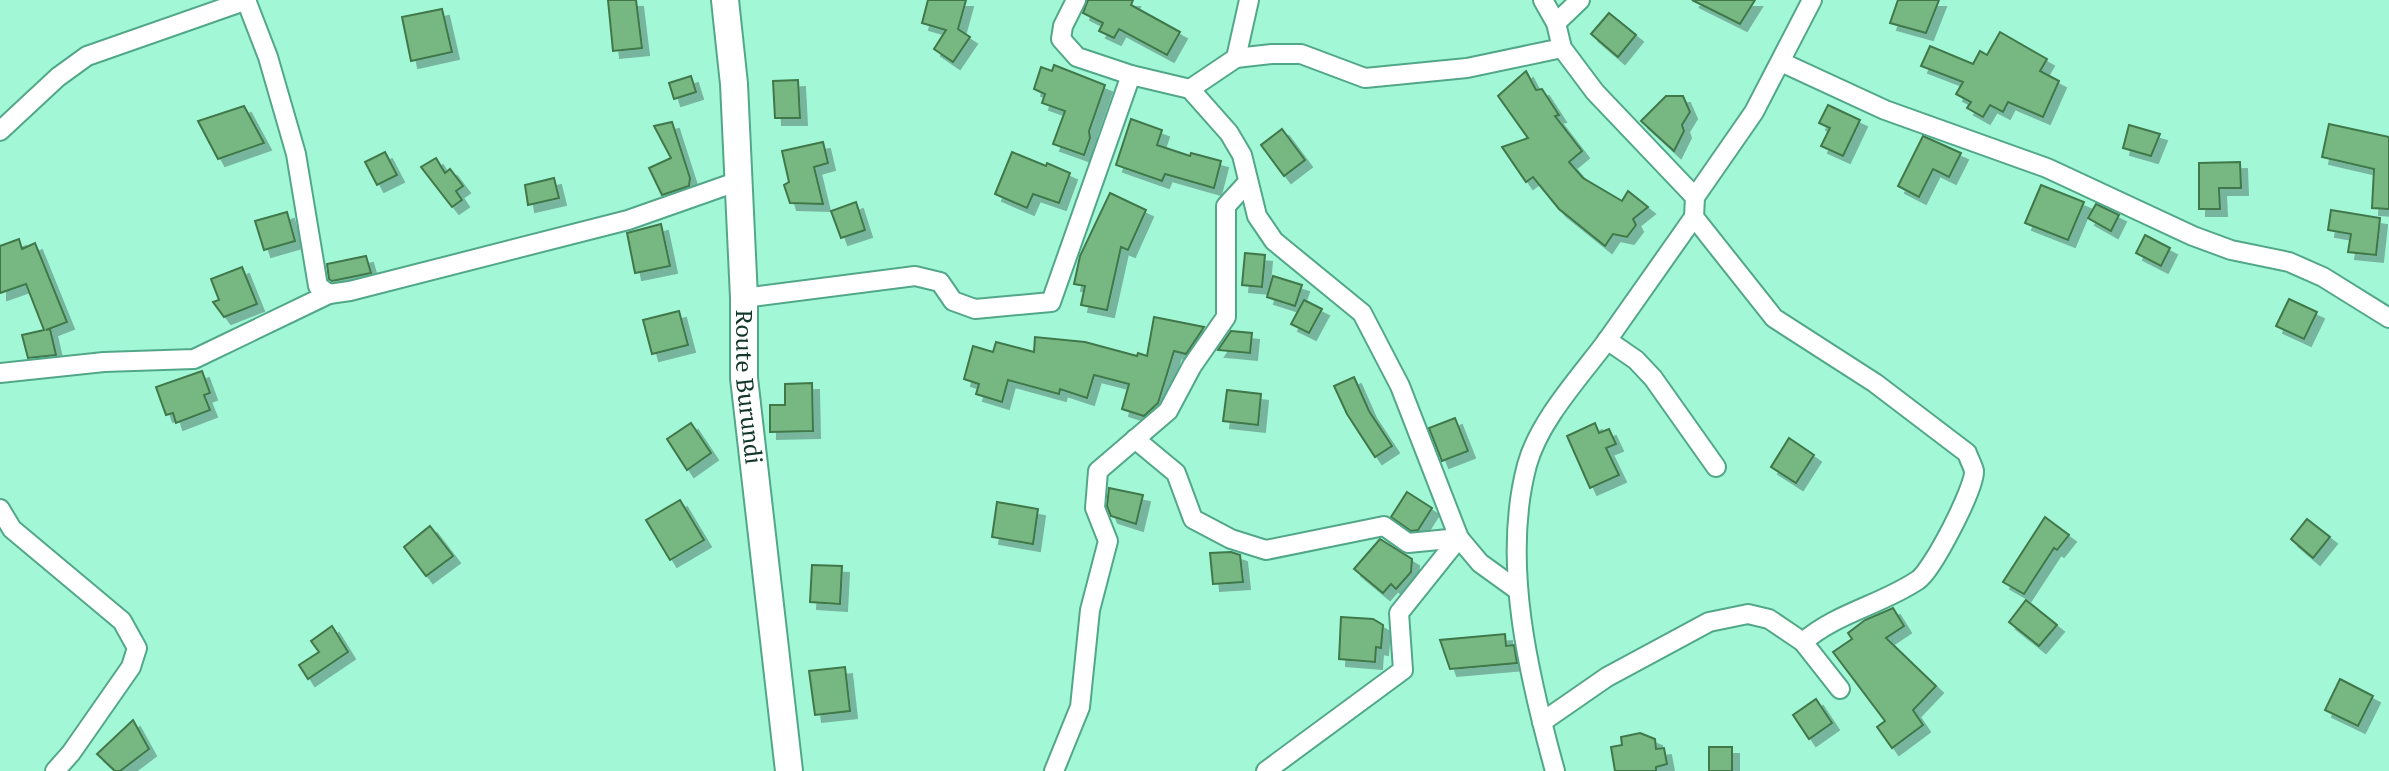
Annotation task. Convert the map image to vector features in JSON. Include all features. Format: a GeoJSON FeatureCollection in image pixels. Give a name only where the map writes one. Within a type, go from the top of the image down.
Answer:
{"type":"FeatureCollection","features":[{"type":"Feature","properties":{"kind":"main road","name":"Route Burundi"},"geometry":{"type":"LineString","coordinates":[[725,0],[734,84],[739,181],[744,378],[789,771]]}},
{"type":"Feature","properties":{"kind":"street"},"geometry":{"type":"LineString","coordinates":[[0,131],[58,77],[87,56],[246,0],[268,57],[296,154],[318,286],[329,294]]}},
{"type":"Feature","properties":{"kind":"street"},"geometry":{"type":"LineString","coordinates":[[1076,0],[1063,26],[1061,39],[1077,57],[1131,75],[1190,89],[1229,133],[1242,155],[1257,216],[1274,241],[1362,313],[1400,386],[1459,538],[1480,563],[1516,589]]}},
{"type":"Feature","properties":{"kind":"street"},"geometry":{"type":"LineString","coordinates":[[1236,58],[1249,0]]}},
{"type":"Feature","properties":{"kind":"street"},"geometry":{"type":"LineString","coordinates":[[1543,0],[1556,23],[1562,48],[1595,92],[1695,197]]}},
{"type":"Feature","properties":{"kind":"street"},"geometry":{"type":"LineString","coordinates":[[1556,23],[1580,0]]}},
{"type":"Feature","properties":{"kind":"street"},"geometry":{"type":"LineString","coordinates":[[1555,771],[1542,722],[1516,589],[1520,509],[1528,463],[1550,417],[1694,217],[1695,197],[1754,112],[1812,0]]}},
{"type":"Feature","properties":{"kind":"street"},"geometry":{"type":"LineString","coordinates":[[1190,89],[1236,58],[1272,54],[1301,54],[1365,78],[1467,68],[1562,48]]}},
{"type":"Feature","properties":{"kind":"street"},"geometry":{"type":"LineString","coordinates":[[1781,62],[1885,110],[2047,168],[2205,241],[2231,250],[2289,262],[2323,277],[2389,318]]}},
{"type":"Feature","properties":{"kind":"street"},"geometry":{"type":"LineString","coordinates":[[744,298],[915,276],[940,282],[953,301],[975,309],[1051,302],[1131,75]]}},
{"type":"Feature","properties":{"kind":"street"},"geometry":{"type":"LineString","coordinates":[[0,373],[104,362],[194,359],[329,294],[628,220],[739,181]]}},
{"type":"Feature","properties":{"kind":"street"},"geometry":{"type":"LineString","coordinates":[[1054,771],[1080,707],[1090,610],[1108,541],[1095,508],[1098,471],[1168,411],[1192,366],[1226,317],[1226,206],[1248,182]]}},
{"type":"Feature","properties":{"kind":"street"},"geometry":{"type":"LineString","coordinates":[[1694,217],[1774,318],[1887,392],[1967,453],[1974,470],[1971,485],[1955,520],[1934,561],[1920,579],[1831,621],[1803,642]]}},
{"type":"Feature","properties":{"kind":"street"},"geometry":{"type":"LineString","coordinates":[[1607,340],[1636,360],[1653,378],[1716,467]]}},
{"type":"Feature","properties":{"kind":"street"},"geometry":{"type":"LineString","coordinates":[[1135,439],[1176,473],[1193,519],[1231,539],[1266,550],[1384,526],[1408,543],[1459,538]]}},
{"type":"Feature","properties":{"kind":"street"},"geometry":{"type":"LineString","coordinates":[[0,509],[12,529],[122,621],[137,648],[131,667],[55,771]]}},
{"type":"Feature","properties":{"kind":"street"},"geometry":{"type":"LineString","coordinates":[[1266,771],[1403,670],[1399,613],[1459,538]]}},
{"type":"Feature","properties":{"kind":"street"},"geometry":{"type":"LineString","coordinates":[[1542,722],[1607,677],[1709,622],[1748,614],[1769,619],[1803,642],[1840,689]]}},
{"type":"Feature","properties":{"kind":"building"},"geometry":{"type":"Polygon","coordinates":[[[608,0],[636,0],[642,48],[613,51],[608,0]]]}},
{"type":"Feature","properties":{"kind":"building"},"geometry":{"type":"Polygon","coordinates":[[[928,0],[966,0],[958,29],[970,37],[953,62],[934,49],[946,30],[922,23],[928,0]]]}},
{"type":"Feature","properties":{"kind":"building"},"geometry":{"type":"Polygon","coordinates":[[[1088,0],[1133,0],[1131,5],[1180,32],[1167,55],[1119,29],[1114,38],[1099,31],[1103,23],[1083,13],[1088,0]]]}},
{"type":"Feature","properties":{"kind":"building"},"geometry":{"type":"Polygon","coordinates":[[[1692,0],[1755,0],[1740,24],[1692,0]]]}},
{"type":"Feature","properties":{"kind":"building"},"geometry":{"type":"Polygon","coordinates":[[[1898,0],[1939,0],[1926,33],[1890,23],[1898,0]]]}},
{"type":"Feature","properties":{"kind":"building"},"geometry":{"type":"Polygon","coordinates":[[[442,9],[452,52],[411,61],[402,17],[442,9]]]}},
{"type":"Feature","properties":{"kind":"building"},"geometry":{"type":"Polygon","coordinates":[[[1609,13],[1636,35],[1618,57],[1591,34],[1609,13]]]}},
{"type":"Feature","properties":{"kind":"building"},"geometry":{"type":"Polygon","coordinates":[[[2000,32],[2047,59],[2040,71],[2059,81],[2043,117],[2008,102],[2003,112],[1990,105],[1983,117],[1967,108],[1971,102],[1956,94],[1963,82],[1921,66],[1930,46],[1973,64],[1980,51],[1987,55],[2000,32]]]}},
{"type":"Feature","properties":{"kind":"building"},"geometry":{"type":"Polygon","coordinates":[[[1054,65],[1105,85],[1084,155],[1053,144],[1065,111],[1042,103],[1045,94],[1034,89],[1041,67],[1052,71],[1054,65]]]}},
{"type":"Feature","properties":{"kind":"building"},"geometry":{"type":"Polygon","coordinates":[[[1526,71],[1536,90],[1542,89],[1559,115],[1555,116],[1582,151],[1569,162],[1583,178],[1622,201],[1628,191],[1648,207],[1633,219],[1636,225],[1627,237],[1613,234],[1605,246],[1559,209],[1533,177],[1526,182],[1502,147],[1528,138],[1498,96],[1526,71]]]}},
{"type":"Feature","properties":{"kind":"building"},"geometry":{"type":"Polygon","coordinates":[[[691,76],[696,92],[674,99],[669,83],[691,76]]]}},
{"type":"Feature","properties":{"kind":"building"},"geometry":{"type":"Polygon","coordinates":[[[798,80],[800,118],[775,118],[773,81],[798,80]]]}},
{"type":"Feature","properties":{"kind":"building"},"geometry":{"type":"Polygon","coordinates":[[[1666,96],[1683,96],[1690,112],[1682,125],[1684,131],[1674,151],[1641,121],[1666,96]]]}},
{"type":"Feature","properties":{"kind":"building"},"geometry":{"type":"Polygon","coordinates":[[[1828,105],[1860,120],[1843,156],[1821,146],[1830,128],[1819,123],[1828,105]]]}},
{"type":"Feature","properties":{"kind":"building"},"geometry":{"type":"Polygon","coordinates":[[[244,106],[264,143],[218,159],[198,121],[244,106]]]}},
{"type":"Feature","properties":{"kind":"building"},"geometry":{"type":"Polygon","coordinates":[[[1131,119],[1162,130],[1157,145],[1190,156],[1191,153],[1221,161],[1214,188],[1165,174],[1162,181],[1116,165],[1131,119]]]}},
{"type":"Feature","properties":{"kind":"building"},"geometry":{"type":"Polygon","coordinates":[[[672,122],[690,178],[689,186],[662,195],[649,168],[671,158],[654,126],[672,122]]]}},
{"type":"Feature","properties":{"kind":"building"},"geometry":{"type":"Polygon","coordinates":[[[2329,124],[2389,137],[2389,209],[2372,208],[2374,169],[2322,157],[2329,124]]]}},
{"type":"Feature","properties":{"kind":"building"},"geometry":{"type":"Polygon","coordinates":[[[2129,125],[2160,134],[2151,156],[2123,148],[2129,125]]]}},
{"type":"Feature","properties":{"kind":"building"},"geometry":{"type":"Polygon","coordinates":[[[1282,129],[1305,160],[1284,176],[1261,145],[1282,129]]]}},
{"type":"Feature","properties":{"kind":"building"},"geometry":{"type":"Polygon","coordinates":[[[1923,136],[1961,153],[1949,177],[1933,169],[1919,197],[1898,186],[1923,136]]]}},
{"type":"Feature","properties":{"kind":"building"},"geometry":{"type":"Polygon","coordinates":[[[823,142],[828,163],[814,167],[823,204],[790,203],[784,185],[789,182],[782,151],[823,142]]]}},
{"type":"Feature","properties":{"kind":"building"},"geometry":{"type":"Polygon","coordinates":[[[385,152],[397,175],[377,185],[365,162],[385,152]]]}},
{"type":"Feature","properties":{"kind":"building"},"geometry":{"type":"Polygon","coordinates":[[[1012,152],[1070,173],[1059,203],[1033,194],[1027,208],[995,194],[1012,152]]]}},
{"type":"Feature","properties":{"kind":"building"},"geometry":{"type":"Polygon","coordinates":[[[436,158],[445,173],[450,169],[463,186],[456,191],[462,200],[452,207],[421,167],[436,158]]]}},
{"type":"Feature","properties":{"kind":"building"},"geometry":{"type":"Polygon","coordinates":[[[2240,162],[2241,188],[2219,188],[2220,209],[2199,209],[2199,163],[2240,162]]]}},
{"type":"Feature","properties":{"kind":"building"},"geometry":{"type":"Polygon","coordinates":[[[554,178],[559,198],[528,205],[525,185],[554,178]]]}},
{"type":"Feature","properties":{"kind":"building"},"geometry":{"type":"Polygon","coordinates":[[[2041,185],[2084,202],[2068,240],[2025,223],[2041,185]]]}},
{"type":"Feature","properties":{"kind":"building"},"geometry":{"type":"Polygon","coordinates":[[[1110,193],[1146,210],[1128,250],[1121,247],[1107,310],[1081,305],[1085,286],[1074,284],[1080,256],[1110,193]]]}},
{"type":"Feature","properties":{"kind":"building"},"geometry":{"type":"Polygon","coordinates":[[[856,202],[865,230],[841,238],[831,211],[856,202]]]}},
{"type":"Feature","properties":{"kind":"building"},"geometry":{"type":"Polygon","coordinates":[[[2096,204],[2119,215],[2111,231],[2088,218],[2096,204]]]}},
{"type":"Feature","properties":{"kind":"building"},"geometry":{"type":"Polygon","coordinates":[[[2331,210],[2380,218],[2376,255],[2348,252],[2351,234],[2328,230],[2331,210]]]}},
{"type":"Feature","properties":{"kind":"building"},"geometry":{"type":"Polygon","coordinates":[[[287,212],[295,241],[264,250],[255,221],[287,212]]]}},
{"type":"Feature","properties":{"kind":"building"},"geometry":{"type":"Polygon","coordinates":[[[661,224],[670,266],[635,273],[627,233],[661,224]]]}},
{"type":"Feature","properties":{"kind":"building"},"geometry":{"type":"Polygon","coordinates":[[[2145,235],[2170,248],[2161,266],[2136,253],[2145,235]]]}},
{"type":"Feature","properties":{"kind":"building"},"geometry":{"type":"Polygon","coordinates":[[[19,239],[22,249],[35,243],[67,322],[46,330],[50,329],[56,355],[28,358],[22,335],[44,330],[26,284],[0,293],[0,246],[19,239]]]}},
{"type":"Feature","properties":{"kind":"building"},"geometry":{"type":"Polygon","coordinates":[[[1245,253],[1265,255],[1262,287],[1242,285],[1245,253]]]}},
{"type":"Feature","properties":{"kind":"building"},"geometry":{"type":"Polygon","coordinates":[[[366,256],[371,273],[332,281],[329,279],[327,264],[366,256]]]}},
{"type":"Feature","properties":{"kind":"building"},"geometry":{"type":"Polygon","coordinates":[[[242,267],[257,304],[224,317],[213,302],[219,300],[211,279],[242,267]]]}},
{"type":"Feature","properties":{"kind":"building"},"geometry":{"type":"Polygon","coordinates":[[[1273,276],[1302,285],[1295,306],[1267,297],[1273,276]]]}},
{"type":"Feature","properties":{"kind":"building"},"geometry":{"type":"Polygon","coordinates":[[[2289,299],[2317,312],[2304,339],[2276,326],[2289,299]]]}},
{"type":"Feature","properties":{"kind":"building"},"geometry":{"type":"Polygon","coordinates":[[[1304,300],[1322,309],[1309,333],[1291,324],[1304,300]]]}},
{"type":"Feature","properties":{"kind":"building"},"geometry":{"type":"Polygon","coordinates":[[[679,311],[688,345],[652,354],[643,320],[679,311]]]}},
{"type":"Feature","properties":{"kind":"building"},"geometry":{"type":"Polygon","coordinates":[[[1154,317],[1204,327],[1186,354],[1174,351],[1158,403],[1144,416],[1122,409],[1129,384],[1094,375],[1087,398],[1060,389],[1059,394],[1008,380],[1002,402],[976,394],[979,384],[964,379],[973,346],[993,352],[996,342],[1034,352],[1035,337],[1085,342],[1147,356],[1154,317]]]}},
{"type":"Feature","properties":{"kind":"building"},"geometry":{"type":"Polygon","coordinates":[[[1231,331],[1252,333],[1250,353],[1218,350],[1231,331]]]}},
{"type":"Feature","properties":{"kind":"building"},"geometry":{"type":"Polygon","coordinates":[[[202,371],[210,393],[204,395],[210,410],[176,423],[173,413],[166,415],[156,387],[202,371]]]}},
{"type":"Feature","properties":{"kind":"building"},"geometry":{"type":"Polygon","coordinates":[[[1354,377],[1369,411],[1392,446],[1375,457],[1347,414],[1334,386],[1354,377]]]}},
{"type":"Feature","properties":{"kind":"building"},"geometry":{"type":"Polygon","coordinates":[[[812,383],[813,431],[770,432],[770,405],[785,405],[785,384],[812,383]]]}},
{"type":"Feature","properties":{"kind":"building"},"geometry":{"type":"Polygon","coordinates":[[[1227,390],[1261,394],[1258,425],[1223,421],[1227,390]]]}},
{"type":"Feature","properties":{"kind":"building"},"geometry":{"type":"Polygon","coordinates":[[[1455,418],[1468,451],[1442,461],[1429,428],[1455,418]]]}},
{"type":"Feature","properties":{"kind":"building"},"geometry":{"type":"Polygon","coordinates":[[[691,423],[711,453],[687,470],[667,439],[691,423]]]}},
{"type":"Feature","properties":{"kind":"building"},"geometry":{"type":"Polygon","coordinates":[[[1595,423],[1599,433],[1609,429],[1616,444],[1606,448],[1619,475],[1590,488],[1567,436],[1595,423]]]}},
{"type":"Feature","properties":{"kind":"building"},"geometry":{"type":"Polygon","coordinates":[[[1789,438],[1814,455],[1796,483],[1771,467],[1789,438]]]}},
{"type":"Feature","properties":{"kind":"building"},"geometry":{"type":"Polygon","coordinates":[[[1109,488],[1143,495],[1136,524],[1111,516],[1107,506],[1109,488]]]}},
{"type":"Feature","properties":{"kind":"building"},"geometry":{"type":"Polygon","coordinates":[[[1407,492],[1432,508],[1418,530],[1411,531],[1391,517],[1407,492]]]}},
{"type":"Feature","properties":{"kind":"building"},"geometry":{"type":"Polygon","coordinates":[[[680,500],[704,540],[670,560],[646,520],[680,500]]]}},
{"type":"Feature","properties":{"kind":"building"},"geometry":{"type":"Polygon","coordinates":[[[997,502],[1038,509],[1033,544],[992,537],[997,502]]]}},
{"type":"Feature","properties":{"kind":"building"},"geometry":{"type":"Polygon","coordinates":[[[2045,517],[2069,535],[2057,550],[2054,548],[2024,594],[2003,582],[2045,517]]]}},
{"type":"Feature","properties":{"kind":"building"},"geometry":{"type":"Polygon","coordinates":[[[2307,519],[2330,537],[2313,558],[2291,539],[2307,519]]]}},
{"type":"Feature","properties":{"kind":"building"},"geometry":{"type":"Polygon","coordinates":[[[430,526],[453,556],[426,576],[404,547],[430,526]]]}},
{"type":"Feature","properties":{"kind":"building"},"geometry":{"type":"Polygon","coordinates":[[[1380,539],[1412,559],[1411,572],[1396,589],[1391,584],[1383,593],[1354,569],[1380,539]]]}},
{"type":"Feature","properties":{"kind":"building"},"geometry":{"type":"Polygon","coordinates":[[[1210,553],[1240,555],[1243,582],[1213,584],[1210,553]]]}},
{"type":"Feature","properties":{"kind":"building"},"geometry":{"type":"Polygon","coordinates":[[[812,565],[842,566],[840,604],[810,602],[812,565]]]}},
{"type":"Feature","properties":{"kind":"building"},"geometry":{"type":"Polygon","coordinates":[[[2026,600],[2057,625],[2039,646],[2009,622],[2026,600]]]}},
{"type":"Feature","properties":{"kind":"building"},"geometry":{"type":"Polygon","coordinates":[[[1893,608],[1904,626],[1886,638],[1936,686],[1913,710],[1923,725],[1892,748],[1877,727],[1885,721],[1833,652],[1852,639],[1848,633],[1865,620],[1893,608]]]}},
{"type":"Feature","properties":{"kind":"building"},"geometry":{"type":"Polygon","coordinates":[[[1341,617],[1373,619],[1383,625],[1381,648],[1376,647],[1375,662],[1339,659],[1341,617]]]}},
{"type":"Feature","properties":{"kind":"building"},"geometry":{"type":"Polygon","coordinates":[[[332,626],[348,652],[308,679],[299,665],[319,652],[311,641],[332,626]]]}},
{"type":"Feature","properties":{"kind":"building"},"geometry":{"type":"Polygon","coordinates":[[[1505,634],[1506,646],[1514,645],[1517,663],[1450,669],[1440,640],[1505,634]]]}},
{"type":"Feature","properties":{"kind":"building"},"geometry":{"type":"Polygon","coordinates":[[[845,667],[850,711],[815,715],[809,671],[845,667]]]}},
{"type":"Feature","properties":{"kind":"building"},"geometry":{"type":"Polygon","coordinates":[[[2340,679],[2373,696],[2358,726],[2325,710],[2340,679]]]}},
{"type":"Feature","properties":{"kind":"building"},"geometry":{"type":"Polygon","coordinates":[[[1816,699],[1832,723],[1809,739],[1793,715],[1816,699]]]}},
{"type":"Feature","properties":{"kind":"building"},"geometry":{"type":"Polygon","coordinates":[[[133,720],[149,749],[120,771],[115,771],[97,754],[133,720]]]}},
{"type":"Feature","properties":{"kind":"building"},"geometry":{"type":"Polygon","coordinates":[[[1640,733],[1655,739],[1656,749],[1664,748],[1667,764],[1656,767],[1656,771],[1615,771],[1611,747],[1622,745],[1621,737],[1640,733]]]}},
{"type":"Feature","properties":{"kind":"building"},"geometry":{"type":"Polygon","coordinates":[[[1709,747],[1732,747],[1732,771],[1709,771],[1709,747]]]}}]}
